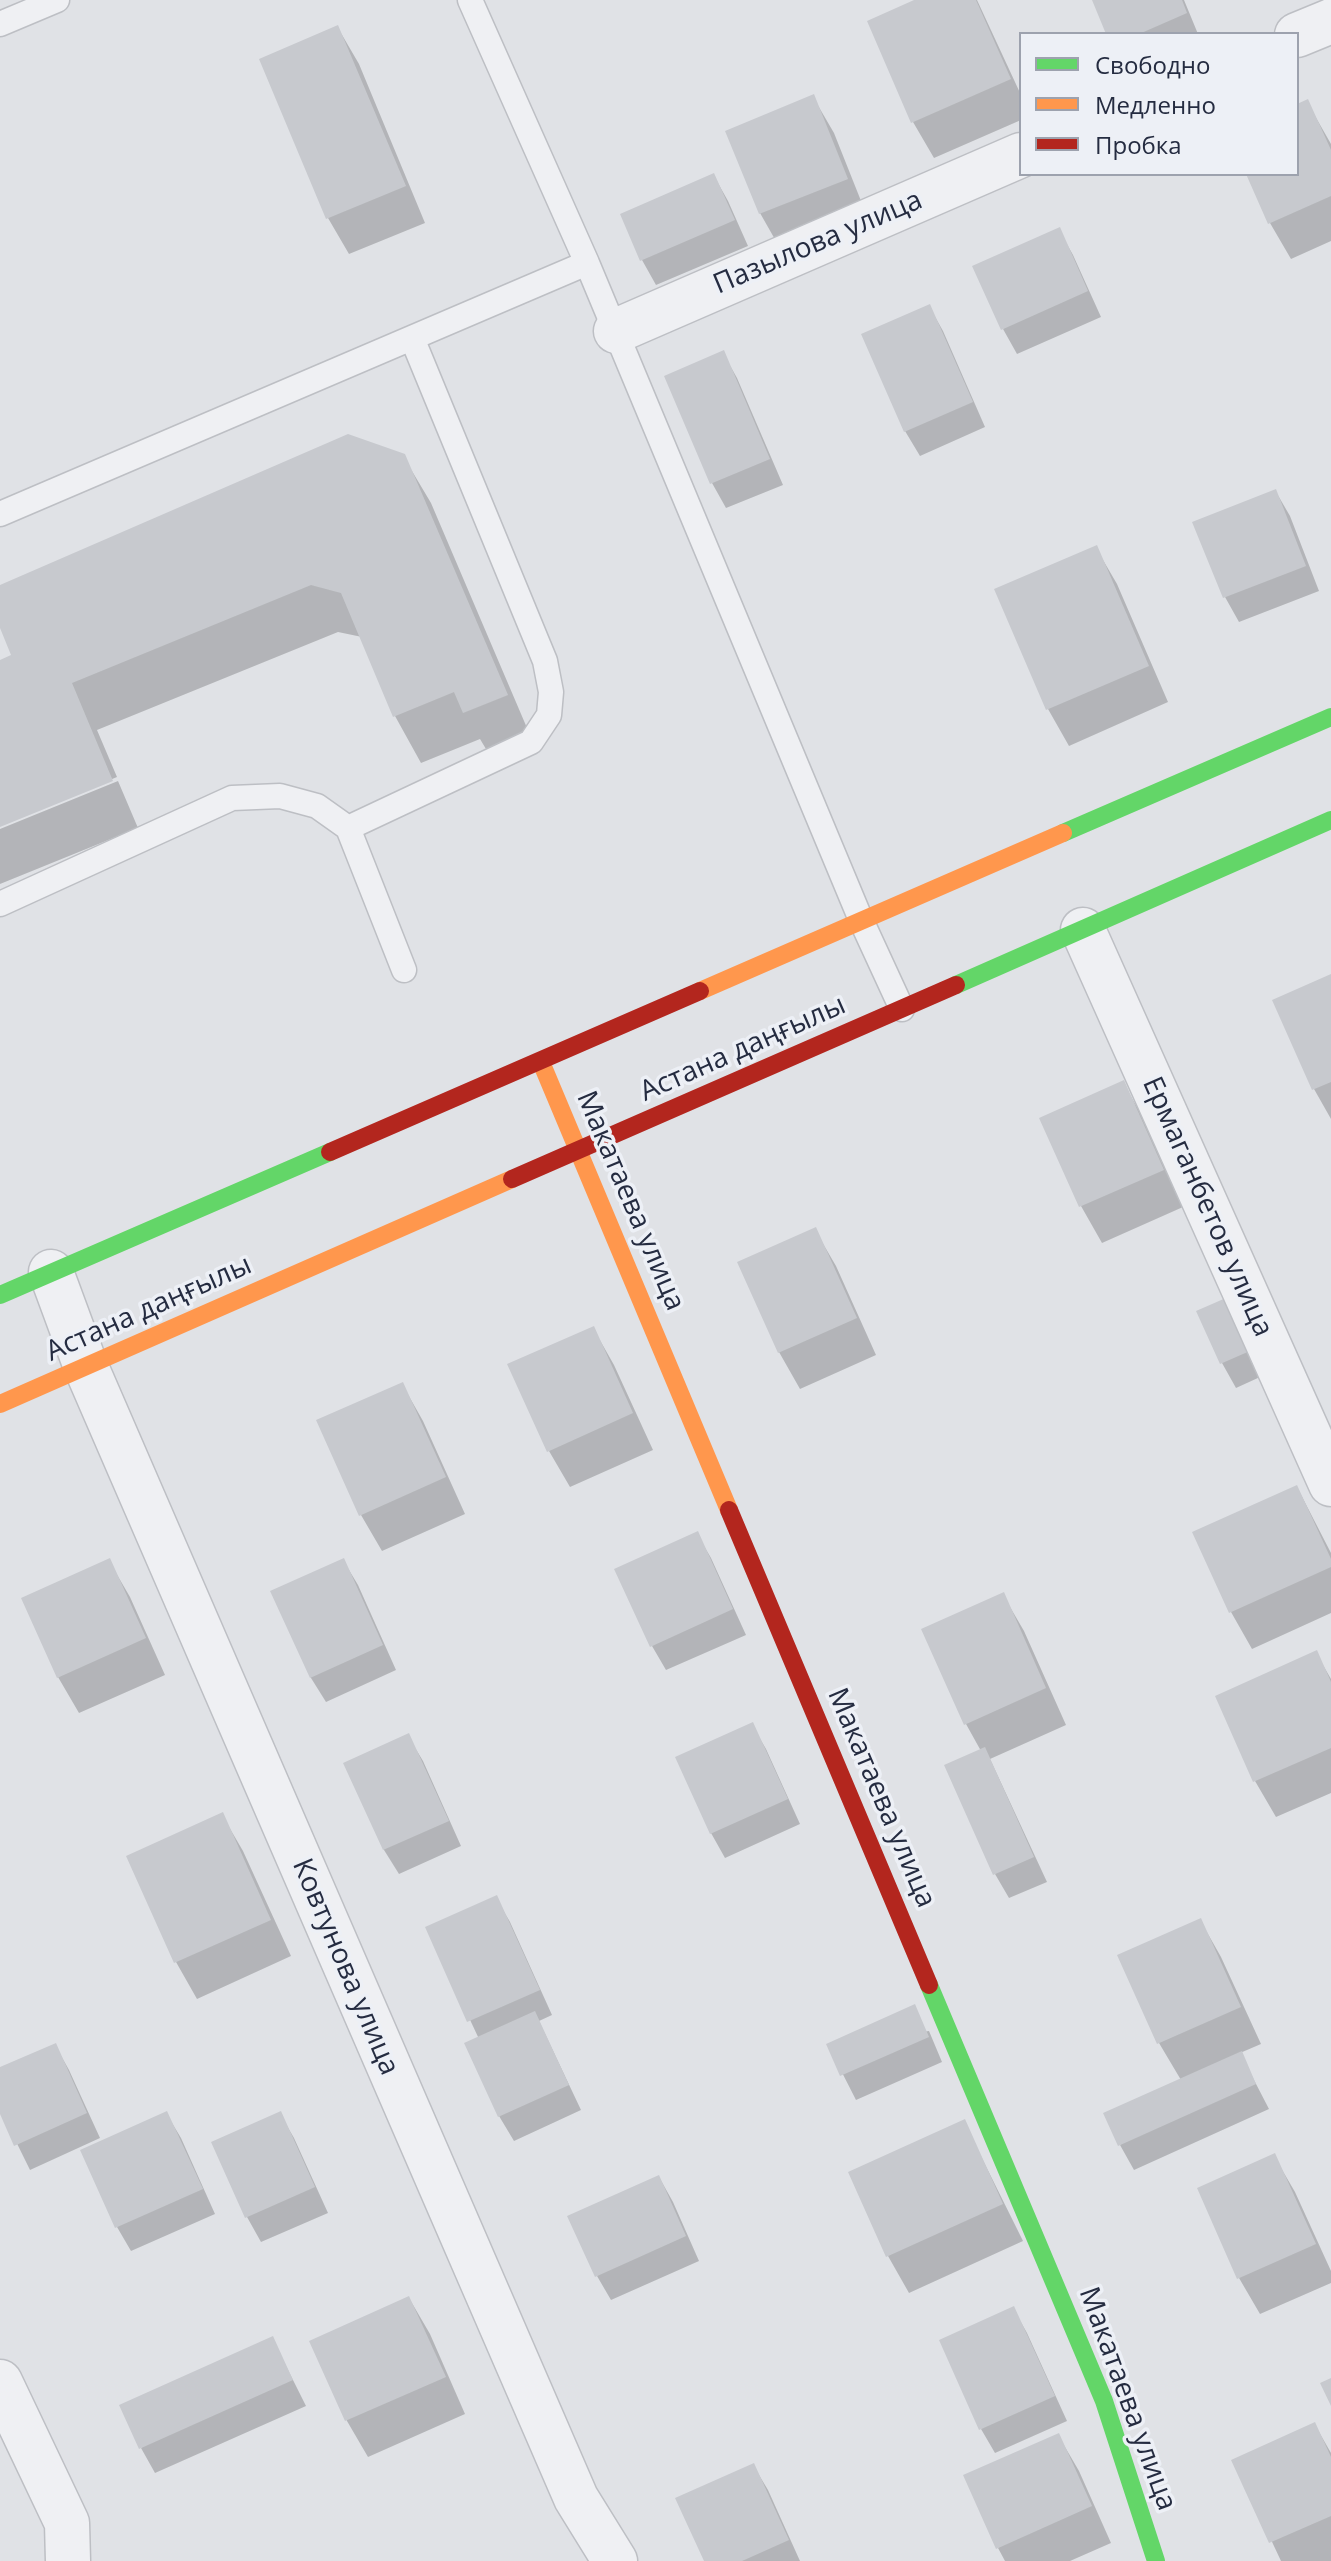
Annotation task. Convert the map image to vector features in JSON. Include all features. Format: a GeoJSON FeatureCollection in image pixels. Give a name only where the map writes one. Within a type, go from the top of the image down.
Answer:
{"type":"FeatureCollection","features":[{"type":"Feature","properties":{"kind":"street"},"geometry":{"type":"LineString","coordinates":[[1299,34],[1331,21]]}},
{"type":"Feature","properties":{"kind":"street","name":"Пазылова улица"},"geometry":{"type":"LineString","coordinates":[[616,331],[1019,156]]}},
{"type":"Feature","properties":{"kind":"street"},"geometry":{"type":"LineString","coordinates":[[0,1295],[1331,717]]}},
{"type":"Feature","properties":{"kind":"street","name":"Астана даңғылы"},"geometry":{"type":"LineString","coordinates":[[0,1404],[1331,820]]}},
{"type":"Feature","properties":{"kind":"street","name":"Ермаганбетов улица"},"geometry":{"type":"LineString","coordinates":[[1083,930],[1331,1484]]}},
{"type":"Feature","properties":{"kind":"street","name":"Макатаева улица"},"geometry":{"type":"LineString","coordinates":[[541,1062],[1098,2386],[1156,2561]]}},
{"type":"Feature","properties":{"kind":"street","name":"Ковтунова улица"},"geometry":{"type":"LineString","coordinates":[[51,1272],[86,1367],[576,2498],[615,2561]]}},
{"type":"Feature","properties":{"kind":"street"},"geometry":{"type":"LineString","coordinates":[[0,2382],[67,2523],[68,2561]]}},
{"type":"Feature","properties":{"kind":"lane"},"geometry":{"type":"LineString","coordinates":[[0,24],[57,0]]}},
{"type":"Feature","properties":{"kind":"lane"},"geometry":{"type":"LineString","coordinates":[[470,0],[587,263],[861,920],[902,1009]]}},
{"type":"Feature","properties":{"kind":"lane"},"geometry":{"type":"LineString","coordinates":[[0,514],[587,263]]}},
{"type":"Feature","properties":{"kind":"lane"},"geometry":{"type":"LineString","coordinates":[[348,828],[531,742],[549,715],[551,692],[545,661],[412,338]]}},
{"type":"Feature","properties":{"kind":"lane"},"geometry":{"type":"LineString","coordinates":[[0,904],[232,798],[280,796],[317,806],[348,828],[404,970]]}},
{"type":"Feature","properties":{"kind":"building"},"geometry":{"type":"Polygon","coordinates":[[[914,0],[976,0],[1011,79],[911,123],[867,21],[914,0]]]}},
{"type":"Feature","properties":{"kind":"building"},"geometry":{"type":"Polygon","coordinates":[[[1092,0],[1182,0],[1187,13],[1144,32],[1105,32],[1092,0]]]}},
{"type":"Feature","properties":{"kind":"building"},"geometry":{"type":"Polygon","coordinates":[[[338,25],[406,186],[326,219],[259,59],[338,25]]]}},
{"type":"Feature","properties":{"kind":"building"},"geometry":{"type":"Polygon","coordinates":[[[814,94],[848,179],[759,214],[725,131],[814,94]]]}},
{"type":"Feature","properties":{"kind":"building"},"geometry":{"type":"Polygon","coordinates":[[[1308,99],[1331,150],[1331,196],[1268,224],[1247,176],[1299,176],[1299,103],[1308,99]]]}},
{"type":"Feature","properties":{"kind":"building"},"geometry":{"type":"Polygon","coordinates":[[[714,173],[735,220],[640,261],[620,214],[714,173]]]}},
{"type":"Feature","properties":{"kind":"building"},"geometry":{"type":"Polygon","coordinates":[[[1060,227],[1088,291],[1001,330],[972,266],[1060,227]]]}},
{"type":"Feature","properties":{"kind":"building"},"geometry":{"type":"Polygon","coordinates":[[[930,304],[973,402],[904,432],[861,334],[930,304]]]}},
{"type":"Feature","properties":{"kind":"building"},"geometry":{"type":"Polygon","coordinates":[[[724,350],[770,459],[710,484],[664,376],[724,350]]]}},
{"type":"Feature","properties":{"kind":"building"},"geometry":{"type":"Polygon","coordinates":[[[348,434],[405,454],[508,695],[463,713],[454,692],[393,717],[341,593],[311,585],[72,683],[113,781],[0,827],[0,660],[11,655],[0,628],[0,585],[348,434]]]}},
{"type":"Feature","properties":{"kind":"building"},"geometry":{"type":"Polygon","coordinates":[[[1276,489],[1306,566],[1223,598],[1192,522],[1276,489]]]}},
{"type":"Feature","properties":{"kind":"building"},"geometry":{"type":"Polygon","coordinates":[[[1097,545],[1149,666],[1046,710],[994,589],[1097,545]]]}},
{"type":"Feature","properties":{"kind":"building"},"geometry":{"type":"Polygon","coordinates":[[[1331,974],[1331,1082],[1312,1090],[1272,1000],[1331,974]]]}},
{"type":"Feature","properties":{"kind":"building"},"geometry":{"type":"Polygon","coordinates":[[[1124,1080],[1164,1170],[1079,1207],[1039,1118],[1124,1080]]]}},
{"type":"Feature","properties":{"kind":"building"},"geometry":{"type":"Polygon","coordinates":[[[816,1227],[857,1318],[778,1353],[737,1262],[816,1227]]]}},
{"type":"Feature","properties":{"kind":"building"},"geometry":{"type":"Polygon","coordinates":[[[1235,1294],[1259,1347],[1220,1364],[1196,1311],[1235,1294]]]}},
{"type":"Feature","properties":{"kind":"building"},"geometry":{"type":"Polygon","coordinates":[[[594,1326],[633,1413],[547,1452],[507,1364],[594,1326]]]}},
{"type":"Feature","properties":{"kind":"building"},"geometry":{"type":"Polygon","coordinates":[[[403,1382],[446,1477],[359,1516],[316,1420],[403,1382]]]}},
{"type":"Feature","properties":{"kind":"building"},"geometry":{"type":"Polygon","coordinates":[[[1297,1485],[1331,1559],[1331,1567],[1229,1613],[1192,1532],[1297,1485]]]}},
{"type":"Feature","properties":{"kind":"building"},"geometry":{"type":"Polygon","coordinates":[[[698,1531],[733,1609],[650,1647],[614,1569],[698,1531]]]}},
{"type":"Feature","properties":{"kind":"building"},"geometry":{"type":"Polygon","coordinates":[[[110,1558],[146,1638],[57,1678],[21,1598],[110,1558]]]}},
{"type":"Feature","properties":{"kind":"building"},"geometry":{"type":"Polygon","coordinates":[[[344,1558],[383,1645],[310,1678],[270,1591],[344,1558]]]}},
{"type":"Feature","properties":{"kind":"building"},"geometry":{"type":"Polygon","coordinates":[[[1004,1592],[1046,1688],[964,1725],[921,1629],[1004,1592]]]}},
{"type":"Feature","properties":{"kind":"building"},"geometry":{"type":"Polygon","coordinates":[[[1317,1650],[1331,1682],[1331,1748],[1253,1782],[1215,1696],[1317,1650]]]}},
{"type":"Feature","properties":{"kind":"building"},"geometry":{"type":"Polygon","coordinates":[[[753,1722],[788,1799],[710,1834],[675,1757],[753,1722]]]}},
{"type":"Feature","properties":{"kind":"building"},"geometry":{"type":"Polygon","coordinates":[[[409,1733],[449,1821],[383,1850],[343,1763],[409,1733]]]}},
{"type":"Feature","properties":{"kind":"building"},"geometry":{"type":"Polygon","coordinates":[[[985,1747],[1034,1857],[993,1875],[944,1765],[985,1747]]]}},
{"type":"Feature","properties":{"kind":"building"},"geometry":{"type":"Polygon","coordinates":[[[223,1812],[271,1920],[174,1963],[126,1856],[223,1812]]]}},
{"type":"Feature","properties":{"kind":"building"},"geometry":{"type":"Polygon","coordinates":[[[497,1895],[540,1990],[467,2022],[425,1927],[497,1895]]]}},
{"type":"Feature","properties":{"kind":"building"},"geometry":{"type":"Polygon","coordinates":[[[1201,1918],[1241,2007],[1157,2044],[1117,1955],[1201,1918]]]}},
{"type":"Feature","properties":{"kind":"building"},"geometry":{"type":"Polygon","coordinates":[[[915,2004],[929,2037],[840,2076],[826,2044],[915,2004]]]}},
{"type":"Feature","properties":{"kind":"building"},"geometry":{"type":"Polygon","coordinates":[[[535,2011],[569,2085],[498,2117],[464,2043],[535,2011]]]}},
{"type":"Feature","properties":{"kind":"building"},"geometry":{"type":"Polygon","coordinates":[[[56,2043],[87,2113],[14,2146],[0,2114],[0,2067],[56,2043]]]}},
{"type":"Feature","properties":{"kind":"building"},"geometry":{"type":"Polygon","coordinates":[[[1242,2051],[1256,2084],[1118,2146],[1103,2113],[1242,2051]]]}},
{"type":"Feature","properties":{"kind":"building"},"geometry":{"type":"Polygon","coordinates":[[[167,2111],[203,2189],[115,2228],[80,2150],[167,2111]]]}},
{"type":"Feature","properties":{"kind":"building"},"geometry":{"type":"Polygon","coordinates":[[[281,2111],[315,2187],[245,2218],[211,2142],[281,2111]]]}},
{"type":"Feature","properties":{"kind":"building"},"geometry":{"type":"Polygon","coordinates":[[[965,2119],[1003,2204],[886,2257],[848,2172],[965,2119]]]}},
{"type":"Feature","properties":{"kind":"building"},"geometry":{"type":"Polygon","coordinates":[[[1275,2153],[1316,2244],[1237,2279],[1197,2188],[1275,2153]]]}},
{"type":"Feature","properties":{"kind":"building"},"geometry":{"type":"Polygon","coordinates":[[[659,2175],[686,2236],[595,2277],[567,2216],[659,2175]]]}},
{"type":"Feature","properties":{"kind":"building"},"geometry":{"type":"Polygon","coordinates":[[[409,2296],[446,2377],[345,2421],[309,2341],[409,2296]]]}},
{"type":"Feature","properties":{"kind":"building"},"geometry":{"type":"Polygon","coordinates":[[[1014,2306],[1055,2396],[979,2430],[939,2340],[1014,2306]]]}},
{"type":"Feature","properties":{"kind":"building"},"geometry":{"type":"Polygon","coordinates":[[[273,2336],[293,2380],[139,2449],[119,2405],[273,2336]]]}},
{"type":"Feature","properties":{"kind":"building"},"geometry":{"type":"Polygon","coordinates":[[[1331,2378],[1331,2406],[1320,2383],[1331,2378]]]}},
{"type":"Feature","properties":{"kind":"building"},"geometry":{"type":"Polygon","coordinates":[[[1315,2422],[1331,2457],[1331,2516],[1269,2543],[1231,2460],[1315,2422]]]}},
{"type":"Feature","properties":{"kind":"building"},"geometry":{"type":"Polygon","coordinates":[[[1059,2433],[1092,2506],[996,2549],[963,2475],[1059,2433]]]}},
{"type":"Feature","properties":{"kind":"building"},"geometry":{"type":"Polygon","coordinates":[[[754,2463],[789,2540],[742,2561],[704,2561],[675,2498],[754,2463]]]}},
{"type":"Feature","properties":{"kind":"traffic: fast"},"geometry":{"type":"LineString","coordinates":[[1063,833],[1331,717]]}},
{"type":"Feature","properties":{"kind":"traffic: fast"},"geometry":{"type":"LineString","coordinates":[[956,985],[1331,820]]}},
{"type":"Feature","properties":{"kind":"traffic: fast"},"geometry":{"type":"LineString","coordinates":[[0,1295],[330,1152]]}},
{"type":"Feature","properties":{"kind":"traffic: fast"},"geometry":{"type":"LineString","coordinates":[[929,1985],[1104,2401],[1156,2561]]}},
{"type":"Feature","properties":{"kind":"traffic: slow"},"geometry":{"type":"LineString","coordinates":[[700,991],[1063,833]]}},
{"type":"Feature","properties":{"kind":"traffic: slow"},"geometry":{"type":"LineString","coordinates":[[541,1062],[729,1510]]}},
{"type":"Feature","properties":{"kind":"traffic: slow"},"geometry":{"type":"LineString","coordinates":[[0,1404],[512,1179]]}},
{"type":"Feature","properties":{"kind":"traffic: jam"},"geometry":{"type":"LineString","coordinates":[[512,1179],[956,985]]}},
{"type":"Feature","properties":{"kind":"traffic: jam"},"geometry":{"type":"LineString","coordinates":[[330,1152],[700,991]]}},
{"type":"Feature","properties":{"kind":"traffic: jam"},"geometry":{"type":"LineString","coordinates":[[729,1510],[929,1985]]}}]}
